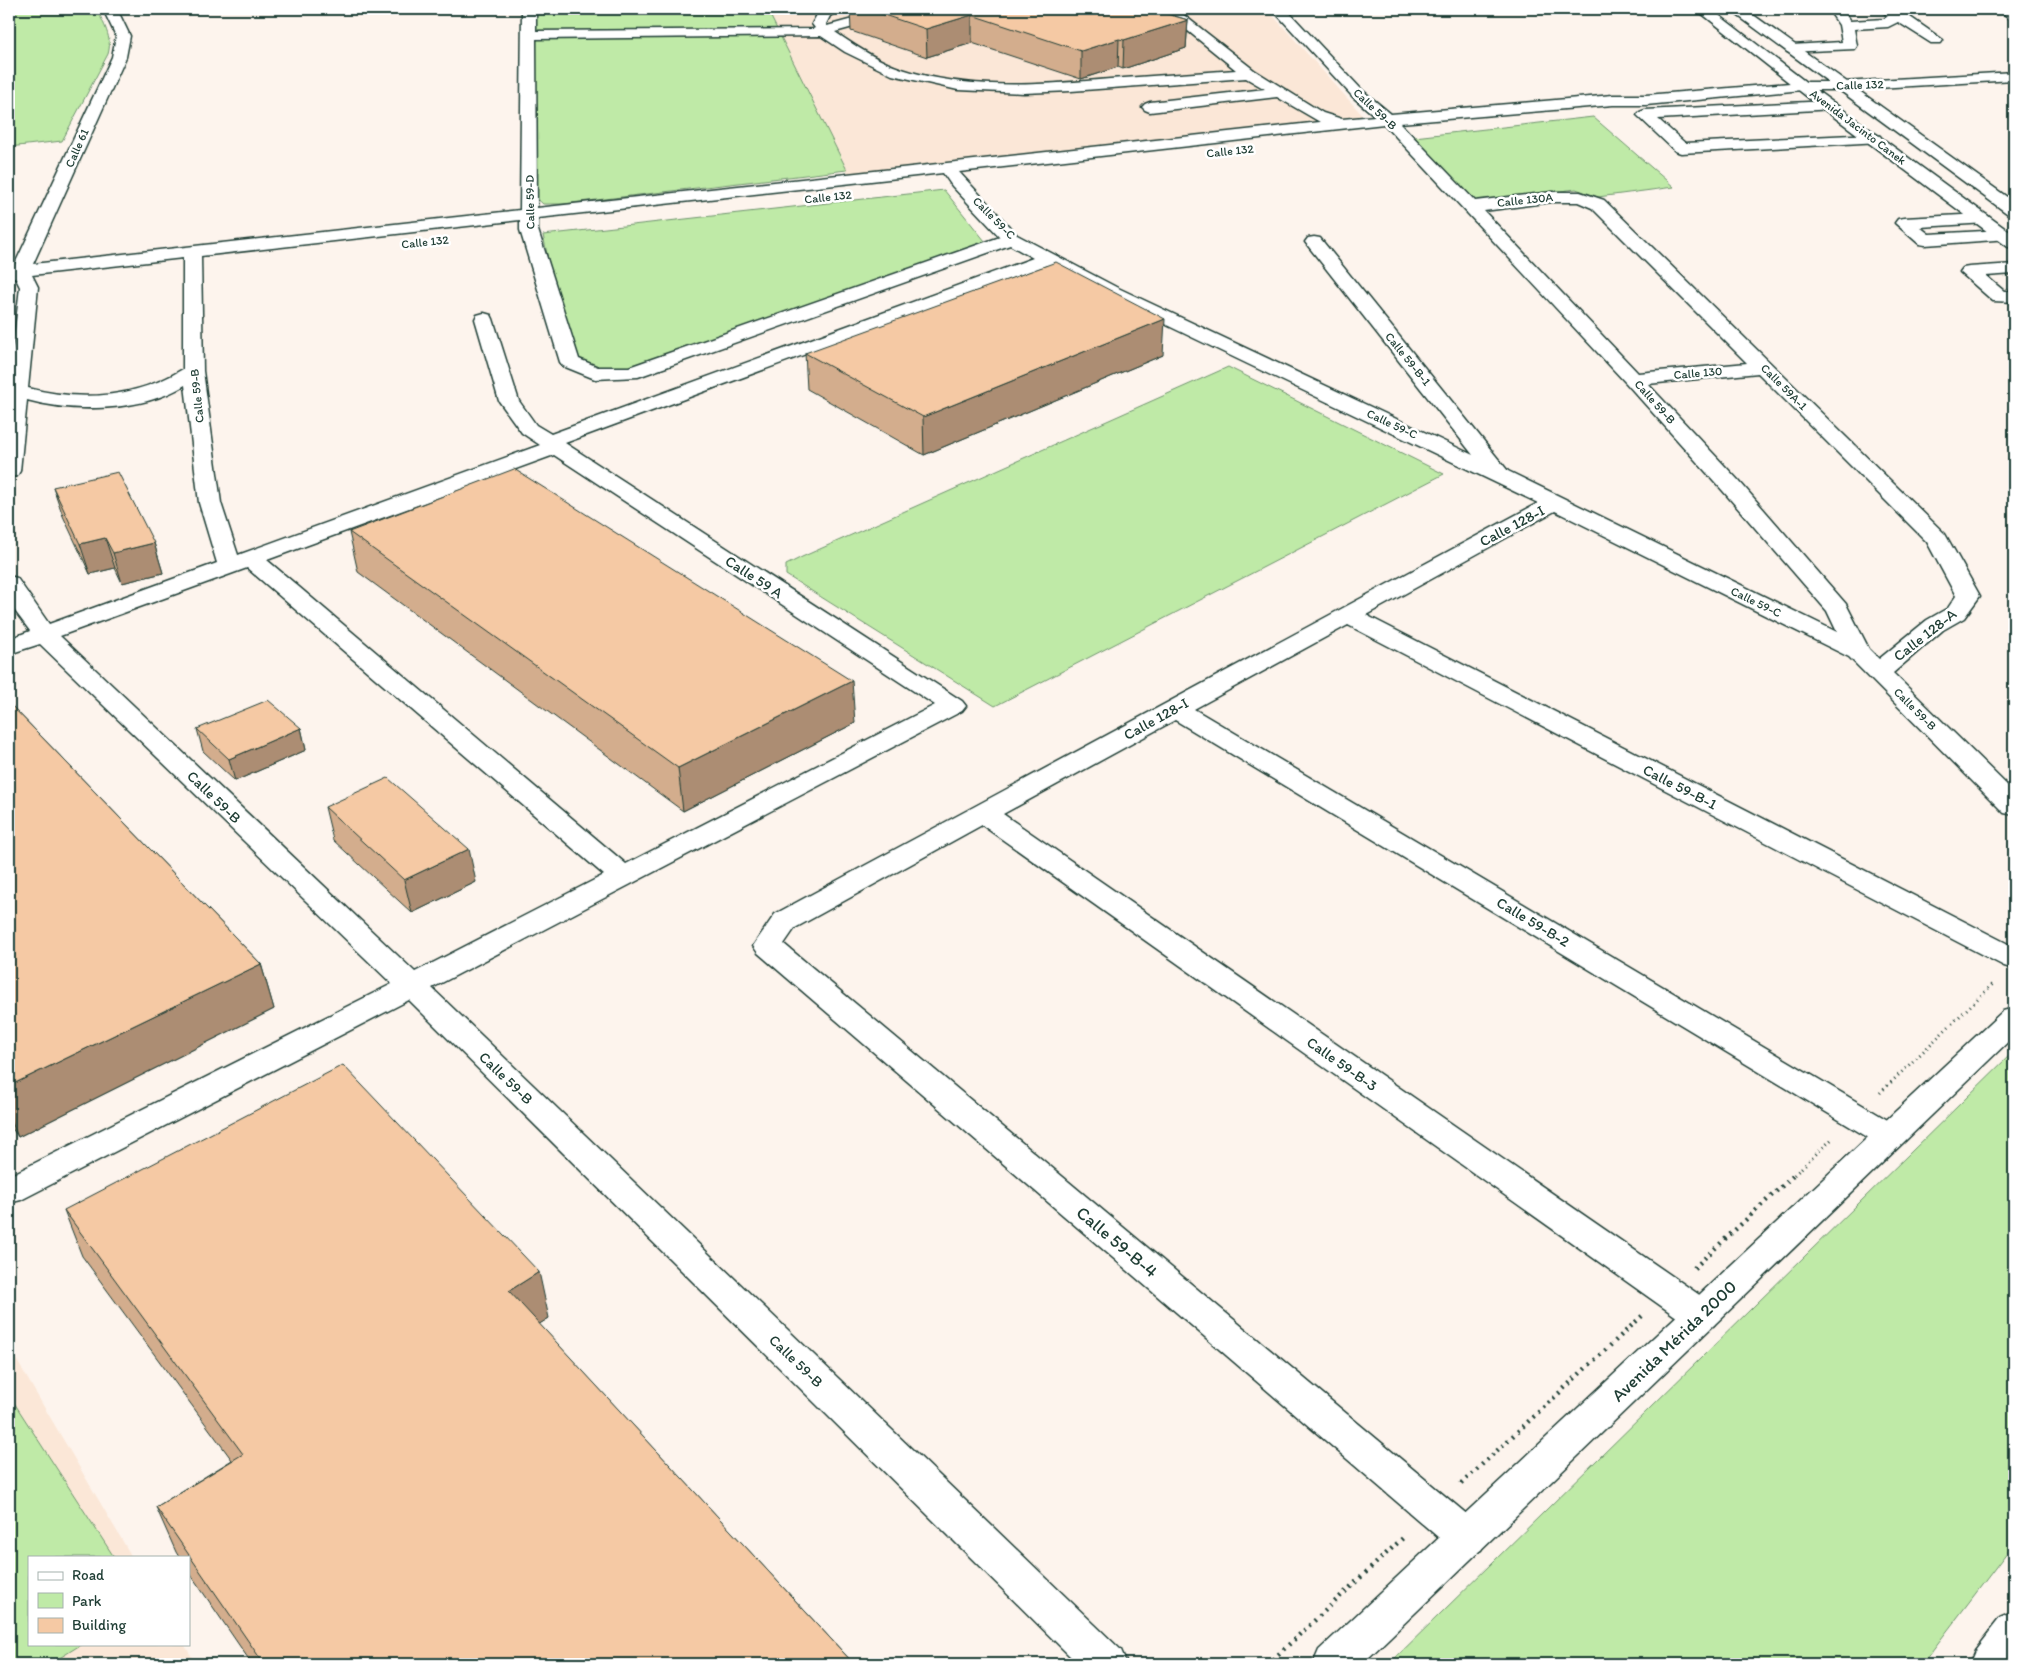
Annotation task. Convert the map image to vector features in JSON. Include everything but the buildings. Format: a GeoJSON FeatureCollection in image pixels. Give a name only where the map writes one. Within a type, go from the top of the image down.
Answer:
{"type":"FeatureCollection","features":[{"type":"Feature","properties":{"kind":"street","name":"Calle 61"},"geometry":{"type":"LineString","coordinates":[[27,278],[119,57],[123,36],[110,9]]}},
{"type":"Feature","properties":{"kind":"street","name":"Calle 59-D"},"geometry":{"type":"LineString","coordinates":[[529,9],[530,222],[570,362],[595,373],[631,373],[1011,238]]}},
{"type":"Feature","properties":{"kind":"street"},"geometry":{"type":"LineString","coordinates":[[833,9],[824,14],[819,24],[824,31],[850,49],[897,72],[958,86],[1024,89],[1071,87],[1249,73]]}},
{"type":"Feature","properties":{"kind":"street"},"geometry":{"type":"LineString","coordinates":[[529,35],[813,33],[903,9]]}},
{"type":"Feature","properties":{"kind":"street"},"geometry":{"type":"LineString","coordinates":[[1168,9],[1249,73],[1318,116],[1340,124]]}},
{"type":"Feature","properties":{"kind":"street","name":"Calle 59-B"},"geometry":{"type":"LineString","coordinates":[[1279,9],[1358,94],[1394,126],[1633,379],[1731,486],[1838,610],[1858,652],[2014,808]]}},
{"type":"Feature","properties":{"kind":"street","name":"Avenida Jacinto Canek"},"geometry":{"type":"LineString","coordinates":[[1703,9],[1802,86],[2009,239]]}},
{"type":"Feature","properties":{"kind":"street","name":"Avenida Jacinto Canek"},"geometry":{"type":"LineString","coordinates":[[1736,9],[2014,210]]}},
{"type":"Feature","properties":{"kind":"street"},"geometry":{"type":"LineString","coordinates":[[1759,51],[1850,46],[1846,25],[1835,9]]}},
{"type":"Feature","properties":{"kind":"street"},"geometry":{"type":"LineString","coordinates":[[2004,9],[2014,14]]}},
{"type":"Feature","properties":{"kind":"street"},"geometry":{"type":"LineString","coordinates":[[1846,25],[1888,23],[1892,12],[1936,40]]}},
{"type":"Feature","properties":{"kind":"street","name":"Calle 132"},"geometry":{"type":"LineString","coordinates":[[953,175],[1340,124],[1394,126],[1476,111],[1613,100],[1646,100],[1802,86],[1843,86],[2014,76]]}},
{"type":"Feature","properties":{"kind":"street"},"geometry":{"type":"LineString","coordinates":[[1150,107],[1279,92]]}},
{"type":"Feature","properties":{"kind":"street"},"geometry":{"type":"LineString","coordinates":[[1358,94],[1398,103],[1476,111]]}},
{"type":"Feature","properties":{"kind":"street"},"geometry":{"type":"LineString","coordinates":[[1678,97],[1698,112]]}},
{"type":"Feature","properties":{"kind":"street","name":"Calle 132"},"geometry":{"type":"LineString","coordinates":[[9,289],[27,278],[192,264],[530,222],[1394,126],[1624,108],[1646,100]]}},
{"type":"Feature","properties":{"kind":"street"},"geometry":{"type":"LineString","coordinates":[[1829,106],[1646,115],[1681,148],[1874,139]]}},
{"type":"Feature","properties":{"kind":"street"},"geometry":{"type":"LineString","coordinates":[[1892,152],[1931,150]]}},
{"type":"Feature","properties":{"kind":"street","name":"Calle 59-C"},"geometry":{"type":"LineString","coordinates":[[953,175],[1011,238],[1110,291],[1501,476],[1858,652]]}},
{"type":"Feature","properties":{"kind":"street","name":"Calle 130A"},"geometry":{"type":"LineString","coordinates":[[1471,207],[1552,197],[1580,197]]}},
{"type":"Feature","properties":{"kind":"street","name":"Calle 59A-1"},"geometry":{"type":"LineString","coordinates":[[1580,197],[1598,204],[1937,539],[1968,596]]}},
{"type":"Feature","properties":{"kind":"street"},"geometry":{"type":"LineString","coordinates":[[1981,219],[1904,224],[1925,240],[2009,239]]}},
{"type":"Feature","properties":{"kind":"street","name":"Calle 132"},"geometry":{"type":"LineString","coordinates":[[311,255],[530,222]]}},
{"type":"Feature","properties":{"kind":"street","name":"Calle 59-B-1"},"geometry":{"type":"LineString","coordinates":[[1314,242],[1501,476]]}},
{"type":"Feature","properties":{"kind":"street"},"geometry":{"type":"LineString","coordinates":[[9,647],[241,563],[1049,258]]}},
{"type":"Feature","properties":{"kind":"street","name":"Calle 59-B"},"geometry":{"type":"LineString","coordinates":[[192,264],[193,371],[210,503],[241,563]]}},
{"type":"Feature","properties":{"kind":"street"},"geometry":{"type":"LineString","coordinates":[[2014,269],[1969,272],[2000,296],[2014,296]]}},
{"type":"Feature","properties":{"kind":"street"},"geometry":{"type":"LineString","coordinates":[[9,471],[18,392],[27,278]]}},
{"type":"Feature","properties":{"kind":"street","name":"Calle 59 A"},"geometry":{"type":"LineString","coordinates":[[484,319],[510,401],[529,429],[953,706],[622,876]]}},
{"type":"Feature","properties":{"kind":"street","name":"Calle 130"},"geometry":{"type":"LineString","coordinates":[[1633,379],[1763,366]]}},
{"type":"Feature","properties":{"kind":"street"},"geometry":{"type":"LineString","coordinates":[[18,392],[50,400],[74,402],[110,400],[146,393],[178,382],[193,371]]}},
{"type":"Feature","properties":{"kind":"street","name":"Calle 128-I"},"geometry":{"type":"LineString","coordinates":[[768,946],[785,921],[1554,503]]}},
{"type":"Feature","properties":{"kind":"street"},"geometry":{"type":"LineString","coordinates":[[9,1191],[412,986],[622,876],[241,563]]}},
{"type":"Feature","properties":{"kind":"street"},"geometry":{"type":"LineString","coordinates":[[9,583],[30,617],[44,634]]}},
{"type":"Feature","properties":{"kind":"street","name":"Calle 128-A"},"geometry":{"type":"LineString","coordinates":[[1878,673],[1935,625],[1956,613],[1968,596]]}},
{"type":"Feature","properties":{"kind":"street","name":"Calle 59-B-1"},"geometry":{"type":"LineString","coordinates":[[1347,616],[2014,959]]}},
{"type":"Feature","properties":{"kind":"street","name":"Calle 59-B"},"geometry":{"type":"LineString","coordinates":[[44,634],[412,986],[1106,1664]]}},
{"type":"Feature","properties":{"kind":"street","name":"Calle 59-B-2"},"geometry":{"type":"LineString","coordinates":[[1175,709],[1890,1136]]}},
{"type":"Feature","properties":{"kind":"street","name":"Calle 59-B-3"},"geometry":{"type":"LineString","coordinates":[[983,813],[1701,1315]]}},
{"type":"Feature","properties":{"kind":"street","name":"Calle 59-B-4"},"geometry":{"type":"LineString","coordinates":[[768,946],[1467,1538]]}},
{"type":"Feature","properties":{"kind":"street","name":"Avenida Mérida 2000"},"geometry":{"type":"LineString","coordinates":[[1334,1664],[2014,1018]]}},
{"type":"Feature","properties":{"kind":"street"},"geometry":{"type":"LineString","coordinates":[[1990,1664],[2014,1631]]}},
{"type":"Feature","properties":{"kind":"shaded area"},"geometry":{"type":"Polygon","coordinates":[[[767,9],[1267,9],[1365,118],[850,177],[767,9]]]}},
{"type":"Feature","properties":{"kind":"shaded area"},"geometry":{"type":"Polygon","coordinates":[[[9,1347],[131,1556],[28,1556],[28,1646],[185,1646],[196,1664],[9,1664],[9,1347]]]}},
{"type":"Feature","properties":{"kind":"green space"},"geometry":{"type":"Polygon","coordinates":[[[9,9],[97,9],[104,25],[109,42],[108,54],[62,141],[9,147],[9,9]]]}},
{"type":"Feature","properties":{"kind":"green space"},"geometry":{"type":"Polygon","coordinates":[[[530,9],[767,9],[847,170],[563,204],[543,204],[533,195],[530,9]]]}},
{"type":"Feature","properties":{"kind":"green space"},"geometry":{"type":"Polygon","coordinates":[[[1593,117],[1674,187],[1598,197],[1576,189],[1473,202],[1414,137],[1593,117]]]}},
{"type":"Feature","properties":{"kind":"green space"},"geometry":{"type":"Polygon","coordinates":[[[944,190],[989,246],[631,373],[570,362],[543,235],[944,190]]]}},
{"type":"Feature","properties":{"kind":"green space"},"geometry":{"type":"Polygon","coordinates":[[[1228,367],[1444,474],[995,706],[786,575],[786,565],[802,557],[1228,367]]]}},
{"type":"Feature","properties":{"kind":"green space"},"geometry":{"type":"Polygon","coordinates":[[[2014,1051],[2014,1543],[1922,1664],[1389,1664],[2014,1051]]]}},
{"type":"Feature","properties":{"kind":"green space"},"geometry":{"type":"Polygon","coordinates":[[[9,1395],[113,1556],[28,1556],[28,1646],[79,1646],[50,1664],[9,1664],[9,1395]]]}}]}
